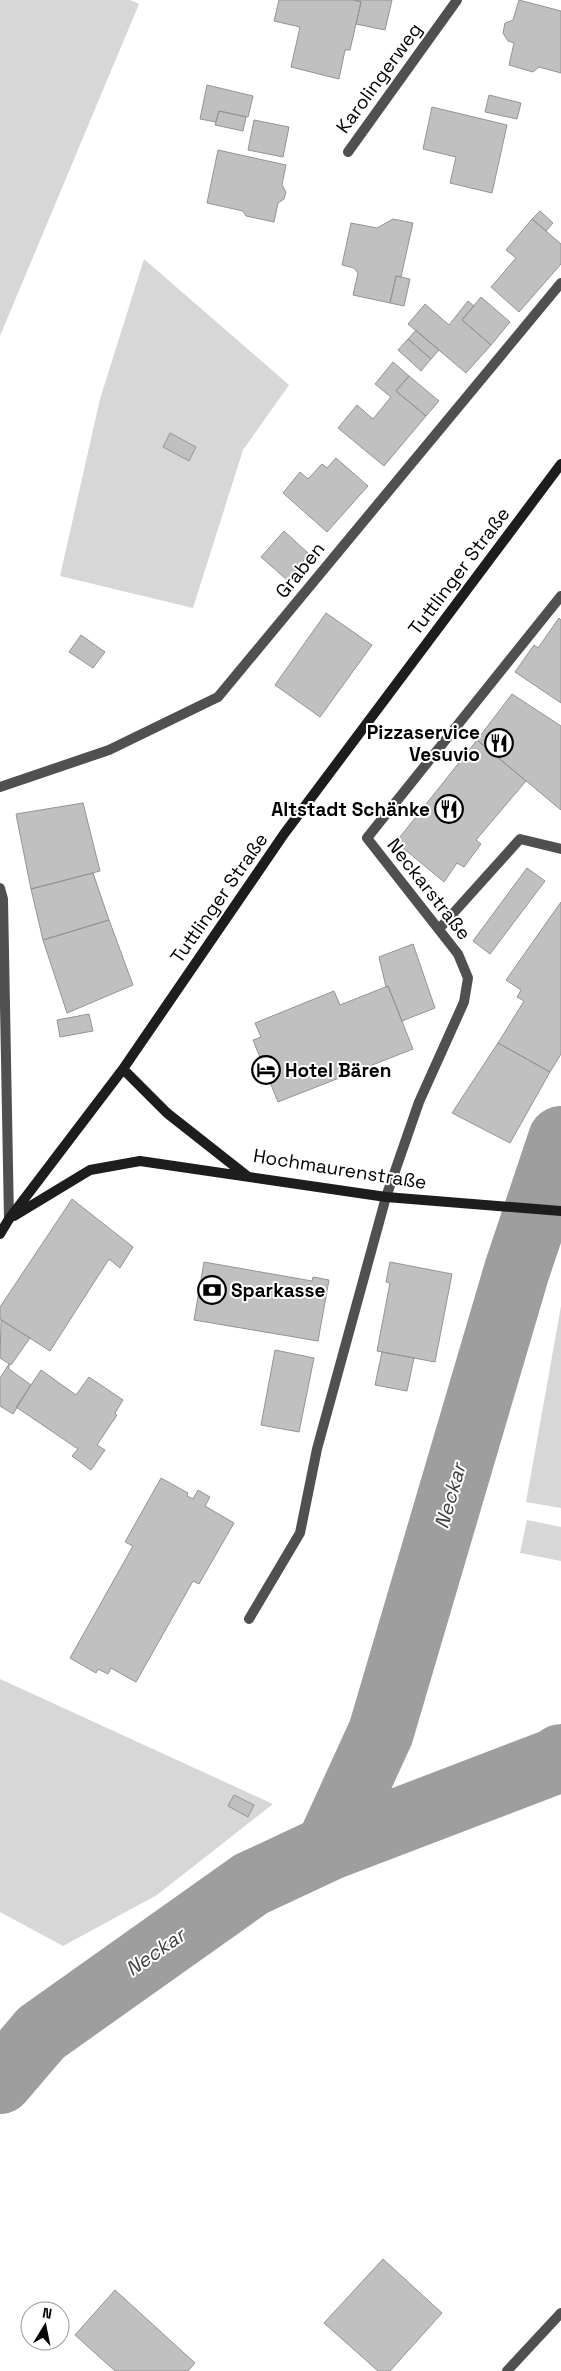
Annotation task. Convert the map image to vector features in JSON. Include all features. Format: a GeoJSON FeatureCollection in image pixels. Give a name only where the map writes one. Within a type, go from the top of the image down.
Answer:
{"type":"FeatureCollection","features":[{"type":"Feature","properties":{"kind":"street","name":"Karolingerweg"},"geometry":{"type":"LineString","coordinates":[[348,152],[457,0]]}},
{"type":"Feature","properties":{"kind":"street","name":"Graben"},"geometry":{"type":"LineString","coordinates":[[0,787],[109,750],[218,697],[561,283]]}},
{"type":"Feature","properties":{"kind":"street","name":"Tuttlinger Straße"},"geometry":{"type":"LineString","coordinates":[[0,1234],[9,1219],[122,1069],[284,834],[561,464]]}},
{"type":"Feature","properties":{"kind":"street","name":"Neckarstraße"},"geometry":{"type":"LineString","coordinates":[[249,1619],[300,1533],[317,1449],[386,1196],[419,1102],[464,1002],[467,986],[468,978],[458,954],[367,838],[561,596]]}},
{"type":"Feature","properties":{"kind":"street"},"geometry":{"type":"LineString","coordinates":[[439,929],[520,839],[561,849]]}},
{"type":"Feature","properties":{"kind":"street"},"geometry":{"type":"LineString","coordinates":[[0,888],[3,899],[9,1219]]}},
{"type":"Feature","properties":{"kind":"street","name":"Hochmaurenstraße"},"geometry":{"type":"LineString","coordinates":[[122,1069],[168,1113],[248,1176],[386,1196],[557,1211]]}},
{"type":"Feature","properties":{"kind":"street"},"geometry":{"type":"LineString","coordinates":[[9,1219],[90,1170],[140,1160],[248,1176]]}},
{"type":"Feature","properties":{"kind":"street"},"geometry":{"type":"LineString","coordinates":[[506,2371],[561,2313]]}},
{"type":"Feature","properties":{"kind":"shaded area"},"geometry":{"type":"Polygon","coordinates":[[[0,0],[130,0],[139,4],[0,336],[0,0]]]}},
{"type":"Feature","properties":{"kind":"shaded area"},"geometry":{"type":"Polygon","coordinates":[[[144,259],[289,385],[243,450],[193,608],[60,576],[100,399],[144,259]]]}},
{"type":"Feature","properties":{"kind":"shaded area"},"geometry":{"type":"Polygon","coordinates":[[[561,1306],[561,1508],[526,1502],[561,1306]]]}},
{"type":"Feature","properties":{"kind":"shaded area"},"geometry":{"type":"Polygon","coordinates":[[[527,1520],[561,1527],[561,1561],[520,1553],[527,1520]]]}},
{"type":"Feature","properties":{"kind":"shaded area"},"geometry":{"type":"Polygon","coordinates":[[[0,1679],[273,1804],[157,1895],[63,1946],[0,1912],[0,1679]]]}},
{"type":"Feature","properties":{"kind":"building"},"geometry":{"type":"Polygon","coordinates":[[[279,0],[353,0],[361,2],[350,50],[345,50],[339,79],[291,67],[300,27],[274,21],[279,0]]]}},
{"type":"Feature","properties":{"kind":"building"},"geometry":{"type":"Polygon","coordinates":[[[355,0],[392,0],[385,30],[356,24],[361,2],[355,0]]]}},
{"type":"Feature","properties":{"kind":"building"},"geometry":{"type":"Polygon","coordinates":[[[519,0],[561,11],[561,73],[539,67],[533,72],[509,65],[514,43],[508,41],[503,33],[505,23],[513,20],[519,0]]]}},
{"type":"Feature","properties":{"kind":"building"},"geometry":{"type":"Polygon","coordinates":[[[207,85],[253,96],[248,117],[219,111],[216,122],[200,119],[207,85]]]}},
{"type":"Feature","properties":{"kind":"building"},"geometry":{"type":"Polygon","coordinates":[[[489,95],[521,103],[517,119],[485,112],[489,95]]]}},
{"type":"Feature","properties":{"kind":"building"},"geometry":{"type":"Polygon","coordinates":[[[432,107],[507,125],[492,193],[450,183],[456,157],[423,149],[432,107]]]}},
{"type":"Feature","properties":{"kind":"building"},"geometry":{"type":"Polygon","coordinates":[[[219,111],[246,117],[243,131],[215,125],[219,111]]]}},
{"type":"Feature","properties":{"kind":"building"},"geometry":{"type":"Polygon","coordinates":[[[254,120],[289,127],[283,157],[248,150],[254,120]]]}},
{"type":"Feature","properties":{"kind":"building"},"geometry":{"type":"Polygon","coordinates":[[[218,150],[286,165],[282,185],[286,192],[284,199],[278,203],[274,222],[246,216],[243,211],[207,203],[218,150]]]}},
{"type":"Feature","properties":{"kind":"building"},"geometry":{"type":"Polygon","coordinates":[[[540,211],[553,223],[546,231],[532,219],[540,211]]]}},
{"type":"Feature","properties":{"kind":"building"},"geometry":{"type":"Polygon","coordinates":[[[393,219],[413,223],[401,277],[396,276],[390,303],[353,295],[358,273],[354,268],[342,265],[351,223],[377,228],[393,219]]]}},
{"type":"Feature","properties":{"kind":"building"},"geometry":{"type":"Polygon","coordinates":[[[532,219],[561,244],[561,264],[519,312],[491,287],[516,258],[506,250],[532,219]]]}},
{"type":"Feature","properties":{"kind":"building"},"geometry":{"type":"Polygon","coordinates":[[[396,276],[410,279],[404,306],[390,303],[396,276]]]}},
{"type":"Feature","properties":{"kind":"building"},"geometry":{"type":"Polygon","coordinates":[[[481,297],[510,322],[491,345],[462,320],[481,297]]]}},
{"type":"Feature","properties":{"kind":"building"},"geometry":{"type":"Polygon","coordinates":[[[468,301],[474,306],[462,320],[491,345],[466,373],[408,324],[425,304],[449,325],[468,301]]]}},
{"type":"Feature","properties":{"kind":"building"},"geometry":{"type":"Polygon","coordinates":[[[416,330],[439,350],[431,359],[408,339],[416,330]]]}},
{"type":"Feature","properties":{"kind":"building"},"geometry":{"type":"Polygon","coordinates":[[[408,339],[431,359],[421,371],[398,350],[408,339]]]}},
{"type":"Feature","properties":{"kind":"building"},"geometry":{"type":"Polygon","coordinates":[[[393,362],[409,376],[396,391],[426,416],[384,466],[338,428],[357,405],[373,419],[391,397],[375,384],[393,362]]]}},
{"type":"Feature","properties":{"kind":"building"},"geometry":{"type":"Polygon","coordinates":[[[409,376],[439,401],[426,416],[396,391],[409,376]]]}},
{"type":"Feature","properties":{"kind":"building"},"geometry":{"type":"Polygon","coordinates":[[[170,433],[196,447],[189,461],[163,447],[170,433]]]}},
{"type":"Feature","properties":{"kind":"building"},"geometry":{"type":"Polygon","coordinates":[[[336,458],[368,486],[327,532],[283,493],[300,472],[308,479],[322,464],[327,468],[336,458]]]}},
{"type":"Feature","properties":{"kind":"building"},"geometry":{"type":"Polygon","coordinates":[[[284,531],[309,554],[287,580],[261,557],[284,531]]]}},
{"type":"Feature","properties":{"kind":"building"},"geometry":{"type":"Polygon","coordinates":[[[326,613],[372,645],[320,717],[275,685],[326,613]]]}},
{"type":"Feature","properties":{"kind":"building"},"geometry":{"type":"Polygon","coordinates":[[[559,618],[561,620],[561,703],[515,672],[534,645],[538,648],[559,618]]]}},
{"type":"Feature","properties":{"kind":"building"},"geometry":{"type":"Polygon","coordinates":[[[81,635],[105,652],[93,668],[69,652],[81,635]]]}},
{"type":"Feature","properties":{"kind":"building"},"geometry":{"type":"Polygon","coordinates":[[[512,694],[561,726],[561,810],[477,740],[512,694]]]}},
{"type":"Feature","properties":{"kind":"building"},"geometry":{"type":"Polygon","coordinates":[[[477,740],[526,781],[476,840],[481,844],[464,867],[457,863],[444,882],[396,842],[477,740]]]}},
{"type":"Feature","properties":{"kind":"building"},"geometry":{"type":"Polygon","coordinates":[[[83,803],[100,871],[31,889],[16,814],[83,803]]]}},
{"type":"Feature","properties":{"kind":"building"},"geometry":{"type":"Polygon","coordinates":[[[527,868],[545,881],[490,954],[473,941],[527,868]]]}},
{"type":"Feature","properties":{"kind":"building"},"geometry":{"type":"Polygon","coordinates":[[[93,873],[109,920],[43,940],[31,889],[93,873]]]}},
{"type":"Feature","properties":{"kind":"building"},"geometry":{"type":"Polygon","coordinates":[[[561,902],[561,1054],[550,1072],[498,1043],[524,1001],[517,997],[521,990],[506,980],[561,902]]]}},
{"type":"Feature","properties":{"kind":"building"},"geometry":{"type":"Polygon","coordinates":[[[109,920],[133,985],[67,1013],[43,940],[109,920]]]}},
{"type":"Feature","properties":{"kind":"building"},"geometry":{"type":"Polygon","coordinates":[[[413,944],[435,1008],[402,1021],[388,986],[386,987],[379,957],[413,944]]]}},
{"type":"Feature","properties":{"kind":"building"},"geometry":{"type":"Polygon","coordinates":[[[388,986],[413,1049],[278,1102],[253,1040],[261,1037],[255,1023],[334,991],[340,1005],[388,986]]]}},
{"type":"Feature","properties":{"kind":"building"},"geometry":{"type":"Polygon","coordinates":[[[89,1014],[93,1031],[60,1037],[57,1020],[89,1014]]]}},
{"type":"Feature","properties":{"kind":"building"},"geometry":{"type":"Polygon","coordinates":[[[498,1043],[550,1072],[510,1143],[452,1113],[498,1043]]]}},
{"type":"Feature","properties":{"kind":"building"},"geometry":{"type":"Polygon","coordinates":[[[72,1199],[133,1247],[120,1268],[109,1259],[50,1351],[0,1319],[0,1307],[72,1199]]]}},
{"type":"Feature","properties":{"kind":"building"},"geometry":{"type":"Polygon","coordinates":[[[204,1262],[312,1281],[313,1277],[329,1280],[318,1341],[194,1320],[204,1262]]]}},
{"type":"Feature","properties":{"kind":"building"},"geometry":{"type":"Polygon","coordinates":[[[390,1262],[452,1274],[435,1362],[377,1351],[390,1283],[386,1282],[390,1262]]]}},
{"type":"Feature","properties":{"kind":"building"},"geometry":{"type":"Polygon","coordinates":[[[1,1320],[30,1338],[11,1365],[0,1358],[1,1320]]]}},
{"type":"Feature","properties":{"kind":"building"},"geometry":{"type":"Polygon","coordinates":[[[275,1350],[314,1358],[299,1432],[261,1425],[275,1350]]]}},
{"type":"Feature","properties":{"kind":"building"},"geometry":{"type":"Polygon","coordinates":[[[382,1352],[414,1358],[407,1391],[375,1385],[382,1352]]]}},
{"type":"Feature","properties":{"kind":"building"},"geometry":{"type":"Polygon","coordinates":[[[9,1364],[9,1369],[31,1385],[13,1414],[0,1406],[0,1378],[9,1364]]]}},
{"type":"Feature","properties":{"kind":"building"},"geometry":{"type":"Polygon","coordinates":[[[41,1370],[76,1395],[89,1377],[123,1400],[115,1413],[117,1415],[97,1445],[105,1450],[91,1470],[72,1456],[78,1449],[16,1407],[41,1370]]]}},
{"type":"Feature","properties":{"kind":"building"},"geometry":{"type":"Polygon","coordinates":[[[161,1478],[188,1493],[187,1496],[193,1499],[198,1490],[210,1497],[205,1506],[234,1523],[199,1584],[193,1581],[136,1682],[111,1668],[108,1674],[98,1669],[96,1673],[70,1658],[133,1546],[125,1542],[161,1478]]]}},
{"type":"Feature","properties":{"kind":"building"},"geometry":{"type":"Polygon","coordinates":[[[234,1795],[254,1805],[248,1817],[228,1806],[234,1795]]]}},
{"type":"Feature","properties":{"kind":"building"},"geometry":{"type":"Polygon","coordinates":[[[383,2259],[442,2313],[390,2371],[378,2371],[324,2323],[383,2259]]]}},
{"type":"Feature","properties":{"kind":"building"},"geometry":{"type":"Polygon","coordinates":[[[115,2290],[195,2363],[188,2371],[115,2371],[75,2335],[115,2290]]]}},
{"type":"Feature","properties":{"kind":"waterway","name":"Neckar"},"geometry":{"type":"LineString","coordinates":[[328,1848],[381,1732],[517,1270],[561,1139]]}},
{"type":"Feature","properties":{"kind":"waterway","name":"Neckar"},"geometry":{"type":"LineString","coordinates":[[0,2081],[41,2033],[251,1884],[328,1848],[558,1760],[561,1757]]}},
{"type":"Feature","properties":{"kind":"place","name":"Pizzaservice Vesuvio"},"geometry":{"type":"Point","coordinates":[499,743]}},
{"type":"Feature","properties":{"kind":"place","name":"Altstadt Schänke"},"geometry":{"type":"Point","coordinates":[449,809]}},
{"type":"Feature","properties":{"kind":"place","name":"Hotel Bären"},"geometry":{"type":"Point","coordinates":[266,1070]}},
{"type":"Feature","properties":{"kind":"place","name":"Sparkasse"},"geometry":{"type":"Point","coordinates":[212,1290]}}]}
